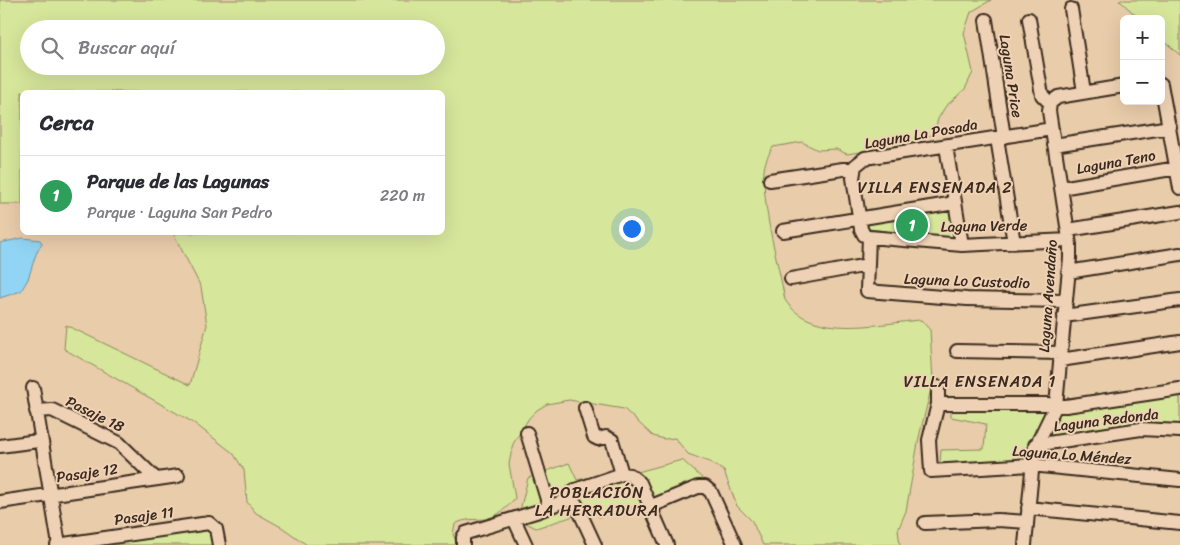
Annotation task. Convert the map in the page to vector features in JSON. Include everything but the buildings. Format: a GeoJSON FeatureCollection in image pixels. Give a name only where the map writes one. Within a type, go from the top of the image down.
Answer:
{"type":"FeatureCollection","features":[{"type":"Feature","properties":{"kind":"street"},"geometry":{"type":"LineString","coordinates":[[1072,9],[1084,92]]}},
{"type":"Feature","properties":{"kind":"street","name":"Laguna Price"},"geometry":{"type":"LineString","coordinates":[[986,20],[1014,243]]}},
{"type":"Feature","properties":{"kind":"street","name":"Laguna Avendaño"},"geometry":{"type":"LineString","coordinates":[[1025,545],[1031,465],[1035,445],[1056,405],[1068,272],[1068,235],[1048,108],[1050,103],[1042,95],[1029,20]]}},
{"type":"Feature","properties":{"kind":"street"},"geometry":{"type":"LineString","coordinates":[[1050,103],[1058,97],[1120,87]]}},
{"type":"Feature","properties":{"kind":"street"},"geometry":{"type":"LineString","coordinates":[[1165,103],[1180,185]]}},
{"type":"Feature","properties":{"kind":"street"},"geometry":{"type":"LineString","coordinates":[[1054,145],[1170,126]]}},
{"type":"Feature","properties":{"kind":"street","name":"Laguna La Posada"},"geometry":{"type":"LineString","coordinates":[[770,180],[854,169],[859,161],[865,158],[1052,129]]}},
{"type":"Feature","properties":{"kind":"street"},"geometry":{"type":"LineString","coordinates":[[946,146],[962,245]]}},
{"type":"Feature","properties":{"kind":"street","name":"Laguna Teno"},"geometry":{"type":"LineString","coordinates":[[1061,188],[1177,168]]}},
{"type":"Feature","properties":{"kind":"street"},"geometry":{"type":"LineString","coordinates":[[791,279],[868,264],[869,237],[862,232],[854,183],[854,169]]}},
{"type":"Feature","properties":{"kind":"street"},"geometry":{"type":"LineString","coordinates":[[783,230],[955,203]]}},
{"type":"Feature","properties":{"kind":"street","name":"Laguna Verde"},"geometry":{"type":"LineString","coordinates":[[869,237],[962,245],[1014,243],[1068,235],[1180,212]]}},
{"type":"Feature","properties":{"kind":"street"},"geometry":{"type":"LineString","coordinates":[[1068,272],[1180,254]]}},
{"type":"Feature","properties":{"kind":"street","name":"Laguna Lo Custodio"},"geometry":{"type":"LineString","coordinates":[[868,264],[867,291],[967,299],[1065,301]]}},
{"type":"Feature","properties":{"kind":"street"},"geometry":{"type":"LineString","coordinates":[[1064,316],[1180,300]]}},
{"type":"Feature","properties":{"kind":"street"},"geometry":{"type":"LineString","coordinates":[[957,352],[1060,357],[1180,342]]}},
{"type":"Feature","properties":{"kind":"street"},"geometry":{"type":"LineString","coordinates":[[938,387],[938,404]]}},
{"type":"Feature","properties":{"kind":"street"},"geometry":{"type":"LineString","coordinates":[[33,388],[58,545]]}},
{"type":"Feature","properties":{"kind":"street","name":"Laguna Redonda"},"geometry":{"type":"LineString","coordinates":[[938,404],[1066,406],[1180,389]]}},
{"type":"Feature","properties":{"kind":"street","name":"Laguna Lo Méndez"},"geometry":{"type":"LineString","coordinates":[[938,404],[929,440],[931,471],[1031,465],[1180,480]]}},
{"type":"Feature","properties":{"kind":"street"},"geometry":{"type":"LineString","coordinates":[[585,408],[594,437],[598,439],[606,437],[612,440],[622,474]]}},
{"type":"Feature","properties":{"kind":"street","name":"Pasaje 18"},"geometry":{"type":"LineString","coordinates":[[36,411],[52,410],[119,443],[156,479]]}},
{"type":"Feature","properties":{"kind":"street","name":"Laguna Redonda"},"geometry":{"type":"LineString","coordinates":[[1035,445],[1136,430],[1180,431]]}},
{"type":"Feature","properties":{"kind":"street"},"geometry":{"type":"LineString","coordinates":[[527,433],[549,506]]}},
{"type":"Feature","properties":{"kind":"street"},"geometry":{"type":"LineString","coordinates":[[0,446],[38,441],[42,443]]}},
{"type":"Feature","properties":{"kind":"street"},"geometry":{"type":"LineString","coordinates":[[463,545],[462,540],[466,534],[539,512],[549,506],[569,499],[573,491],[622,474],[628,474],[638,481],[667,545]]}},
{"type":"Feature","properties":{"kind":"street","name":"Pasaje 12"},"geometry":{"type":"LineString","coordinates":[[0,502],[178,476]]}},
{"type":"Feature","properties":{"kind":"street"},"geometry":{"type":"LineString","coordinates":[[649,507],[698,487],[705,487],[711,492],[735,545]]}},
{"type":"Feature","properties":{"kind":"street"},"geometry":{"type":"LineString","coordinates":[[569,499],[576,504],[595,545]]}},
{"type":"Feature","properties":{"kind":"street"},"geometry":{"type":"LineString","coordinates":[[1028,508],[1180,523]]}},
{"type":"Feature","properties":{"kind":"street"},"geometry":{"type":"LineString","coordinates":[[514,519],[526,545]]}},
{"type":"Feature","properties":{"kind":"street"},"geometry":{"type":"LineString","coordinates":[[925,523],[988,520],[1027,522]]}},
{"type":"Feature","properties":{"kind":"street","name":"Pasaje 11"},"geometry":{"type":"LineString","coordinates":[[58,545],[209,523],[216,529],[219,545]]}},
{"type":"Feature","properties":{"kind":"green space"},"geometry":{"type":"Polygon","coordinates":[[[0,0],[991,0],[971,12],[964,33],[973,72],[965,89],[945,107],[938,119],[934,133],[916,143],[847,154],[836,149],[818,150],[802,142],[773,147],[764,169],[766,207],[785,300],[797,313],[812,321],[829,325],[867,326],[921,320],[930,330],[933,381],[919,437],[906,511],[898,530],[900,545],[763,545],[752,521],[737,506],[724,471],[710,462],[688,454],[675,438],[664,439],[653,436],[624,409],[569,400],[547,404],[529,418],[513,444],[509,464],[515,498],[502,511],[490,518],[466,520],[455,524],[453,534],[457,545],[307,545],[283,528],[256,513],[247,502],[244,470],[233,453],[194,423],[64,349],[66,325],[190,385],[207,325],[201,287],[174,235],[445,235],[445,90],[20,90],[20,204],[0,204],[0,0]]]}},
{"type":"Feature","properties":{"kind":"green space"},"geometry":{"type":"Polygon","coordinates":[[[1119,0],[1180,0],[1180,55],[1165,42],[1165,15],[1136,15],[1119,0]]]}},
{"type":"Feature","properties":{"kind":"green space"},"geometry":{"type":"Polygon","coordinates":[[[952,209],[957,236],[954,239],[869,229],[867,220],[952,209]]]}},
{"type":"Feature","properties":{"kind":"green space"},"geometry":{"type":"Polygon","coordinates":[[[1180,394],[1180,426],[1031,441],[1027,447],[1026,463],[940,463],[941,450],[984,449],[986,424],[951,417],[951,410],[1040,408],[1180,394]]]}},
{"type":"Feature","properties":{"kind":"green space"},"geometry":{"type":"Polygon","coordinates":[[[682,460],[713,488],[653,501],[599,517],[596,509],[536,528],[518,519],[528,478],[569,463],[577,480],[622,470],[634,473],[682,460]]]}},
{"type":"Feature","properties":{"kind":"green space"},"geometry":{"type":"Polygon","coordinates":[[[209,527],[216,545],[82,545],[209,527]]]}},
{"type":"Feature","properties":{"kind":"water"},"geometry":{"type":"Polygon","coordinates":[[[23,238],[40,240],[42,243],[36,254],[28,279],[21,291],[0,298],[0,243],[23,238]]]}},
{"type":"Feature","properties":{"kind":"place","name":"Parque de las Lagunas"},"geometry":{"type":"Point","coordinates":[912,225]}},
{"type":"Feature","properties":{"kind":"district","name":"VILLA ENSENADA 2"},"geometry":{"type":"Point","coordinates":[935,187]}},
{"type":"Feature","properties":{"kind":"district","name":"VILLA ENSENADA 1"},"geometry":{"type":"Point","coordinates":[980,381]}},
{"type":"Feature","properties":{"kind":"district","name":"POBLACIÓN LA HERRADURA"},"geometry":{"type":"Point","coordinates":[597,501]}}]}
